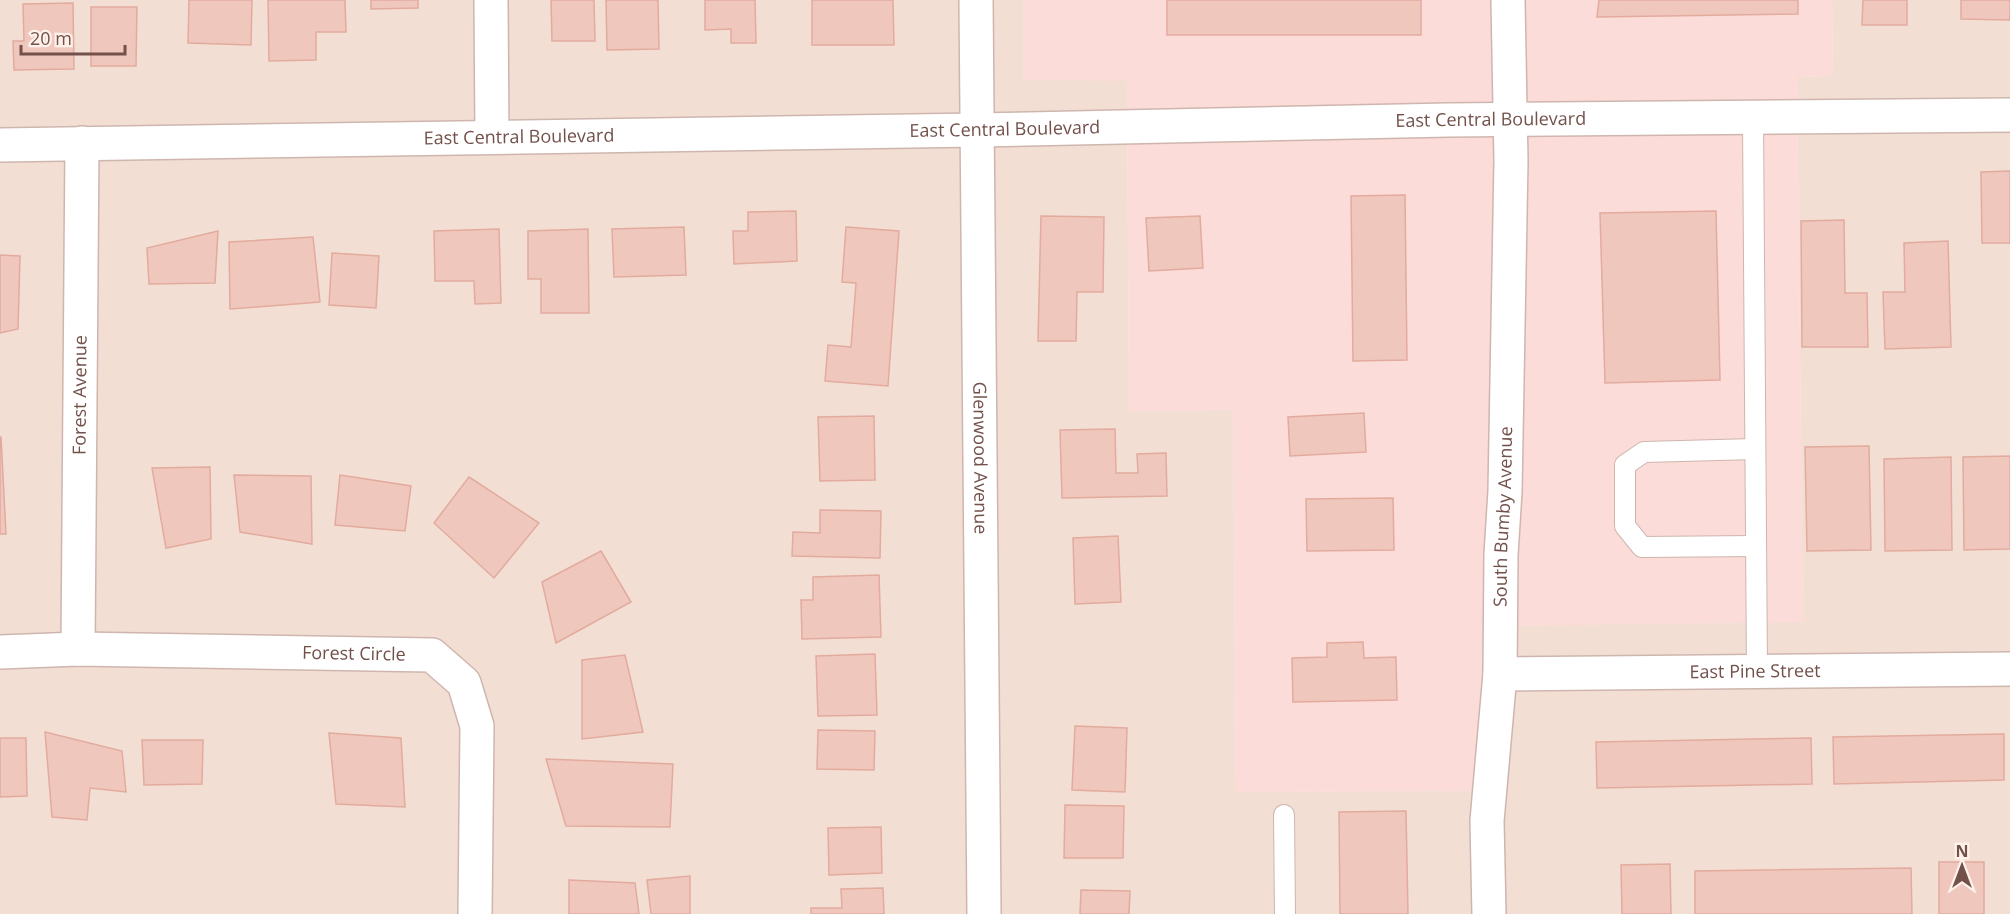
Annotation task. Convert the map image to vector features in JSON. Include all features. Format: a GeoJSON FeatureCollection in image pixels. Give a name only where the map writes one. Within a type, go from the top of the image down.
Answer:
{"type":"FeatureCollection","features":[{"type":"Feature","properties":{"kind":"street"},"geometry":{"type":"LineString","coordinates":[[491,0],[492,137]]}},
{"type":"Feature","properties":{"kind":"street","name":"Glenwood Avenue"},"geometry":{"type":"LineString","coordinates":[[976,0],[984,914]]}},
{"type":"Feature","properties":{"kind":"street","name":"South Bumby Avenue"},"geometry":{"type":"LineString","coordinates":[[1489,914],[1487,821],[1500,674],[1501,555],[1505,491],[1511,120],[1508,0]]}},
{"type":"Feature","properties":{"kind":"street","name":"East Central Boulevard"},"geometry":{"type":"LineString","coordinates":[[0,145],[1511,120],[2010,115]]}},
{"type":"Feature","properties":{"kind":"street","name":"Forest Avenue"},"geometry":{"type":"LineString","coordinates":[[78,649],[82,142]]}},
{"type":"Feature","properties":{"kind":"street","name":"Forest Circle"},"geometry":{"type":"LineString","coordinates":[[0,652],[78,649],[432,655],[464,683],[477,726],[475,914]]}},
{"type":"Feature","properties":{"kind":"street","name":"East Pine Street"},"geometry":{"type":"LineString","coordinates":[[1500,674],[2010,669]]}},
{"type":"Feature","properties":{"kind":"lane"},"geometry":{"type":"LineString","coordinates":[[1753,118],[1757,672]]}},
{"type":"Feature","properties":{"kind":"lane"},"geometry":{"type":"LineString","coordinates":[[1755,450],[1644,452],[1625,465],[1625,525],[1642,547],[1756,546]]}},
{"type":"Feature","properties":{"kind":"lane"},"geometry":{"type":"LineString","coordinates":[[1284,815],[1285,914]]}},
{"type":"Feature","properties":{"kind":"shaded area"},"geometry":{"type":"Polygon","coordinates":[[[0,0],[1023,0],[1023,80],[1127,80],[1129,410],[1233,409],[1236,792],[1501,791],[1499,626],[1803,621],[1797,77],[1833,76],[1832,0],[2010,0],[2010,914],[0,914],[0,0]]]}},
{"type":"Feature","properties":{"kind":"shaded area"},"geometry":{"type":"Polygon","coordinates":[[[1023,0],[1832,0],[1833,76],[1797,77],[1803,622],[1499,626],[1501,791],[1236,792],[1233,410],[1129,411],[1127,81],[1023,80],[1023,0]]]}},
{"type":"Feature","properties":{"kind":"building"},"geometry":{"type":"Polygon","coordinates":[[[189,0],[252,0],[251,45],[188,43],[189,0]]]}},
{"type":"Feature","properties":{"kind":"building"},"geometry":{"type":"Polygon","coordinates":[[[268,0],[345,0],[346,32],[316,32],[316,60],[269,61],[268,0]]]}},
{"type":"Feature","properties":{"kind":"building"},"geometry":{"type":"Polygon","coordinates":[[[371,0],[418,0],[418,8],[371,9],[371,0]]]}},
{"type":"Feature","properties":{"kind":"building"},"geometry":{"type":"Polygon","coordinates":[[[551,0],[594,0],[595,41],[552,41],[551,0]]]}},
{"type":"Feature","properties":{"kind":"building"},"geometry":{"type":"Polygon","coordinates":[[[606,0],[658,0],[659,49],[607,50],[606,0]]]}},
{"type":"Feature","properties":{"kind":"building"},"geometry":{"type":"Polygon","coordinates":[[[705,0],[755,0],[756,43],[731,43],[731,29],[705,30],[705,0]]]}},
{"type":"Feature","properties":{"kind":"building"},"geometry":{"type":"Polygon","coordinates":[[[812,0],[893,0],[894,45],[812,45],[812,0]]]}},
{"type":"Feature","properties":{"kind":"building"},"geometry":{"type":"Polygon","coordinates":[[[1167,0],[1421,0],[1421,35],[1167,35],[1167,0]]]}},
{"type":"Feature","properties":{"kind":"building"},"geometry":{"type":"Polygon","coordinates":[[[1599,0],[1798,0],[1798,14],[1597,17],[1599,0]]]}},
{"type":"Feature","properties":{"kind":"building"},"geometry":{"type":"Polygon","coordinates":[[[1863,0],[1907,0],[1907,25],[1862,25],[1863,0]]]}},
{"type":"Feature","properties":{"kind":"building"},"geometry":{"type":"Polygon","coordinates":[[[1961,0],[2010,0],[2010,20],[1961,19],[1961,0]]]}},
{"type":"Feature","properties":{"kind":"building"},"geometry":{"type":"Polygon","coordinates":[[[73,3],[74,69],[14,70],[13,41],[24,41],[23,4],[73,3]]]}},
{"type":"Feature","properties":{"kind":"building"},"geometry":{"type":"Polygon","coordinates":[[[91,7],[137,7],[136,66],[91,66],[91,7]]]}},
{"type":"Feature","properties":{"kind":"building"},"geometry":{"type":"Polygon","coordinates":[[[2010,171],[2010,243],[1982,243],[1981,172],[2010,171]]]}},
{"type":"Feature","properties":{"kind":"building"},"geometry":{"type":"Polygon","coordinates":[[[1405,195],[1407,360],[1353,361],[1351,196],[1405,195]]]}},
{"type":"Feature","properties":{"kind":"building"},"geometry":{"type":"Polygon","coordinates":[[[796,211],[797,261],[734,264],[733,231],[748,231],[748,212],[796,211]]]}},
{"type":"Feature","properties":{"kind":"building"},"geometry":{"type":"Polygon","coordinates":[[[1716,211],[1720,380],[1605,383],[1600,213],[1716,211]]]}},
{"type":"Feature","properties":{"kind":"building"},"geometry":{"type":"Polygon","coordinates":[[[1041,216],[1104,217],[1103,292],[1077,292],[1076,341],[1038,341],[1041,216]]]}},
{"type":"Feature","properties":{"kind":"building"},"geometry":{"type":"Polygon","coordinates":[[[1200,216],[1203,268],[1149,271],[1146,218],[1200,216]]]}},
{"type":"Feature","properties":{"kind":"building"},"geometry":{"type":"Polygon","coordinates":[[[1844,220],[1845,293],[1867,293],[1868,347],[1802,347],[1801,221],[1844,220]]]}},
{"type":"Feature","properties":{"kind":"building"},"geometry":{"type":"Polygon","coordinates":[[[684,227],[686,275],[614,277],[612,229],[684,227]]]}},
{"type":"Feature","properties":{"kind":"building"},"geometry":{"type":"Polygon","coordinates":[[[846,227],[899,231],[888,386],[825,381],[828,345],[851,347],[856,283],[842,282],[846,227]]]}},
{"type":"Feature","properties":{"kind":"building"},"geometry":{"type":"Polygon","coordinates":[[[499,229],[501,303],[475,304],[474,281],[435,281],[434,231],[499,229]]]}},
{"type":"Feature","properties":{"kind":"building"},"geometry":{"type":"Polygon","coordinates":[[[588,229],[589,313],[541,313],[541,279],[528,279],[528,231],[588,229]]]}},
{"type":"Feature","properties":{"kind":"building"},"geometry":{"type":"Polygon","coordinates":[[[218,231],[215,283],[149,284],[147,248],[218,231]]]}},
{"type":"Feature","properties":{"kind":"building"},"geometry":{"type":"Polygon","coordinates":[[[313,237],[320,302],[230,309],[229,242],[313,237]]]}},
{"type":"Feature","properties":{"kind":"building"},"geometry":{"type":"Polygon","coordinates":[[[1948,241],[1951,347],[1885,349],[1883,292],[1905,292],[1904,243],[1948,241]]]}},
{"type":"Feature","properties":{"kind":"building"},"geometry":{"type":"Polygon","coordinates":[[[332,253],[379,256],[376,308],[329,305],[332,253]]]}},
{"type":"Feature","properties":{"kind":"building"},"geometry":{"type":"Polygon","coordinates":[[[0,255],[20,256],[18,329],[0,333],[0,255]]]}},
{"type":"Feature","properties":{"kind":"building"},"geometry":{"type":"Polygon","coordinates":[[[1364,413],[1366,452],[1290,456],[1288,417],[1364,413]]]}},
{"type":"Feature","properties":{"kind":"building"},"geometry":{"type":"Polygon","coordinates":[[[874,416],[875,480],[820,481],[818,417],[874,416]]]}},
{"type":"Feature","properties":{"kind":"building"},"geometry":{"type":"Polygon","coordinates":[[[1115,429],[1116,473],[1138,473],[1137,454],[1166,453],[1167,496],[1062,498],[1060,430],[1115,429]]]}},
{"type":"Feature","properties":{"kind":"building"},"geometry":{"type":"Polygon","coordinates":[[[1,437],[6,534],[0,534],[1,437]]]}},
{"type":"Feature","properties":{"kind":"building"},"geometry":{"type":"Polygon","coordinates":[[[1869,446],[1871,550],[1807,551],[1805,447],[1869,446]]]}},
{"type":"Feature","properties":{"kind":"building"},"geometry":{"type":"Polygon","coordinates":[[[2010,456],[2010,549],[1964,550],[1963,457],[2010,456]]]}},
{"type":"Feature","properties":{"kind":"building"},"geometry":{"type":"Polygon","coordinates":[[[1951,457],[1952,550],[1885,551],[1884,459],[1951,457]]]}},
{"type":"Feature","properties":{"kind":"building"},"geometry":{"type":"Polygon","coordinates":[[[210,467],[211,539],[166,548],[152,468],[210,467]]]}},
{"type":"Feature","properties":{"kind":"building"},"geometry":{"type":"Polygon","coordinates":[[[234,475],[311,476],[312,544],[240,532],[234,475]]]}},
{"type":"Feature","properties":{"kind":"building"},"geometry":{"type":"Polygon","coordinates":[[[340,475],[411,486],[405,531],[335,525],[340,475]]]}},
{"type":"Feature","properties":{"kind":"building"},"geometry":{"type":"Polygon","coordinates":[[[469,477],[539,523],[494,578],[434,523],[469,477]]]}},
{"type":"Feature","properties":{"kind":"building"},"geometry":{"type":"Polygon","coordinates":[[[1393,498],[1394,550],[1307,551],[1306,499],[1393,498]]]}},
{"type":"Feature","properties":{"kind":"building"},"geometry":{"type":"Polygon","coordinates":[[[820,510],[881,511],[880,558],[792,556],[793,532],[820,533],[820,510]]]}},
{"type":"Feature","properties":{"kind":"building"},"geometry":{"type":"Polygon","coordinates":[[[1118,536],[1121,602],[1075,604],[1073,538],[1118,536]]]}},
{"type":"Feature","properties":{"kind":"building"},"geometry":{"type":"Polygon","coordinates":[[[601,551],[631,602],[556,643],[542,582],[601,551]]]}},
{"type":"Feature","properties":{"kind":"building"},"geometry":{"type":"Polygon","coordinates":[[[879,575],[881,637],[802,639],[801,600],[813,600],[813,577],[879,575]]]}},
{"type":"Feature","properties":{"kind":"building"},"geometry":{"type":"Polygon","coordinates":[[[1363,642],[1364,658],[1396,657],[1397,700],[1293,702],[1292,658],[1327,657],[1327,643],[1363,642]]]}},
{"type":"Feature","properties":{"kind":"building"},"geometry":{"type":"Polygon","coordinates":[[[875,654],[877,715],[818,716],[816,656],[875,654]]]}},
{"type":"Feature","properties":{"kind":"building"},"geometry":{"type":"Polygon","coordinates":[[[625,655],[643,732],[582,739],[582,660],[625,655]]]}},
{"type":"Feature","properties":{"kind":"building"},"geometry":{"type":"Polygon","coordinates":[[[1075,726],[1127,728],[1125,792],[1072,790],[1075,726]]]}},
{"type":"Feature","properties":{"kind":"building"},"geometry":{"type":"Polygon","coordinates":[[[818,730],[875,731],[874,770],[817,769],[818,730]]]}},
{"type":"Feature","properties":{"kind":"building"},"geometry":{"type":"Polygon","coordinates":[[[45,732],[122,751],[126,792],[90,788],[87,820],[52,817],[45,732]]]}},
{"type":"Feature","properties":{"kind":"building"},"geometry":{"type":"Polygon","coordinates":[[[329,733],[401,738],[405,807],[336,804],[329,733]]]}},
{"type":"Feature","properties":{"kind":"building"},"geometry":{"type":"Polygon","coordinates":[[[2004,734],[2004,780],[1834,784],[1833,737],[2004,734]]]}},
{"type":"Feature","properties":{"kind":"building"},"geometry":{"type":"Polygon","coordinates":[[[0,738],[26,738],[27,796],[0,797],[0,738]]]}},
{"type":"Feature","properties":{"kind":"building"},"geometry":{"type":"Polygon","coordinates":[[[1811,738],[1812,784],[1597,788],[1596,742],[1811,738]]]}},
{"type":"Feature","properties":{"kind":"building"},"geometry":{"type":"Polygon","coordinates":[[[142,740],[203,740],[202,784],[144,785],[142,740]]]}},
{"type":"Feature","properties":{"kind":"building"},"geometry":{"type":"Polygon","coordinates":[[[546,759],[673,764],[670,827],[566,826],[546,759]]]}},
{"type":"Feature","properties":{"kind":"building"},"geometry":{"type":"Polygon","coordinates":[[[1065,805],[1124,806],[1123,858],[1064,858],[1065,805]]]}},
{"type":"Feature","properties":{"kind":"building"},"geometry":{"type":"Polygon","coordinates":[[[1406,811],[1408,914],[1340,914],[1339,812],[1406,811]]]}},
{"type":"Feature","properties":{"kind":"building"},"geometry":{"type":"Polygon","coordinates":[[[881,827],[882,873],[829,875],[828,828],[881,827]]]}},
{"type":"Feature","properties":{"kind":"building"},"geometry":{"type":"Polygon","coordinates":[[[1939,862],[1984,862],[1984,914],[1939,914],[1939,862]]]}},
{"type":"Feature","properties":{"kind":"building"},"geometry":{"type":"Polygon","coordinates":[[[1670,864],[1671,914],[1622,914],[1621,865],[1670,864]]]}},
{"type":"Feature","properties":{"kind":"building"},"geometry":{"type":"Polygon","coordinates":[[[1911,868],[1912,914],[1695,914],[1695,871],[1911,868]]]}},
{"type":"Feature","properties":{"kind":"building"},"geometry":{"type":"Polygon","coordinates":[[[690,876],[690,914],[651,914],[647,880],[690,876]]]}},
{"type":"Feature","properties":{"kind":"building"},"geometry":{"type":"Polygon","coordinates":[[[569,880],[635,883],[639,914],[569,914],[569,880]]]}},
{"type":"Feature","properties":{"kind":"building"},"geometry":{"type":"Polygon","coordinates":[[[883,888],[884,914],[811,914],[811,908],[842,908],[841,889],[883,888]]]}},
{"type":"Feature","properties":{"kind":"building"},"geometry":{"type":"Polygon","coordinates":[[[1081,890],[1130,891],[1129,914],[1080,914],[1081,890]]]}}]}
